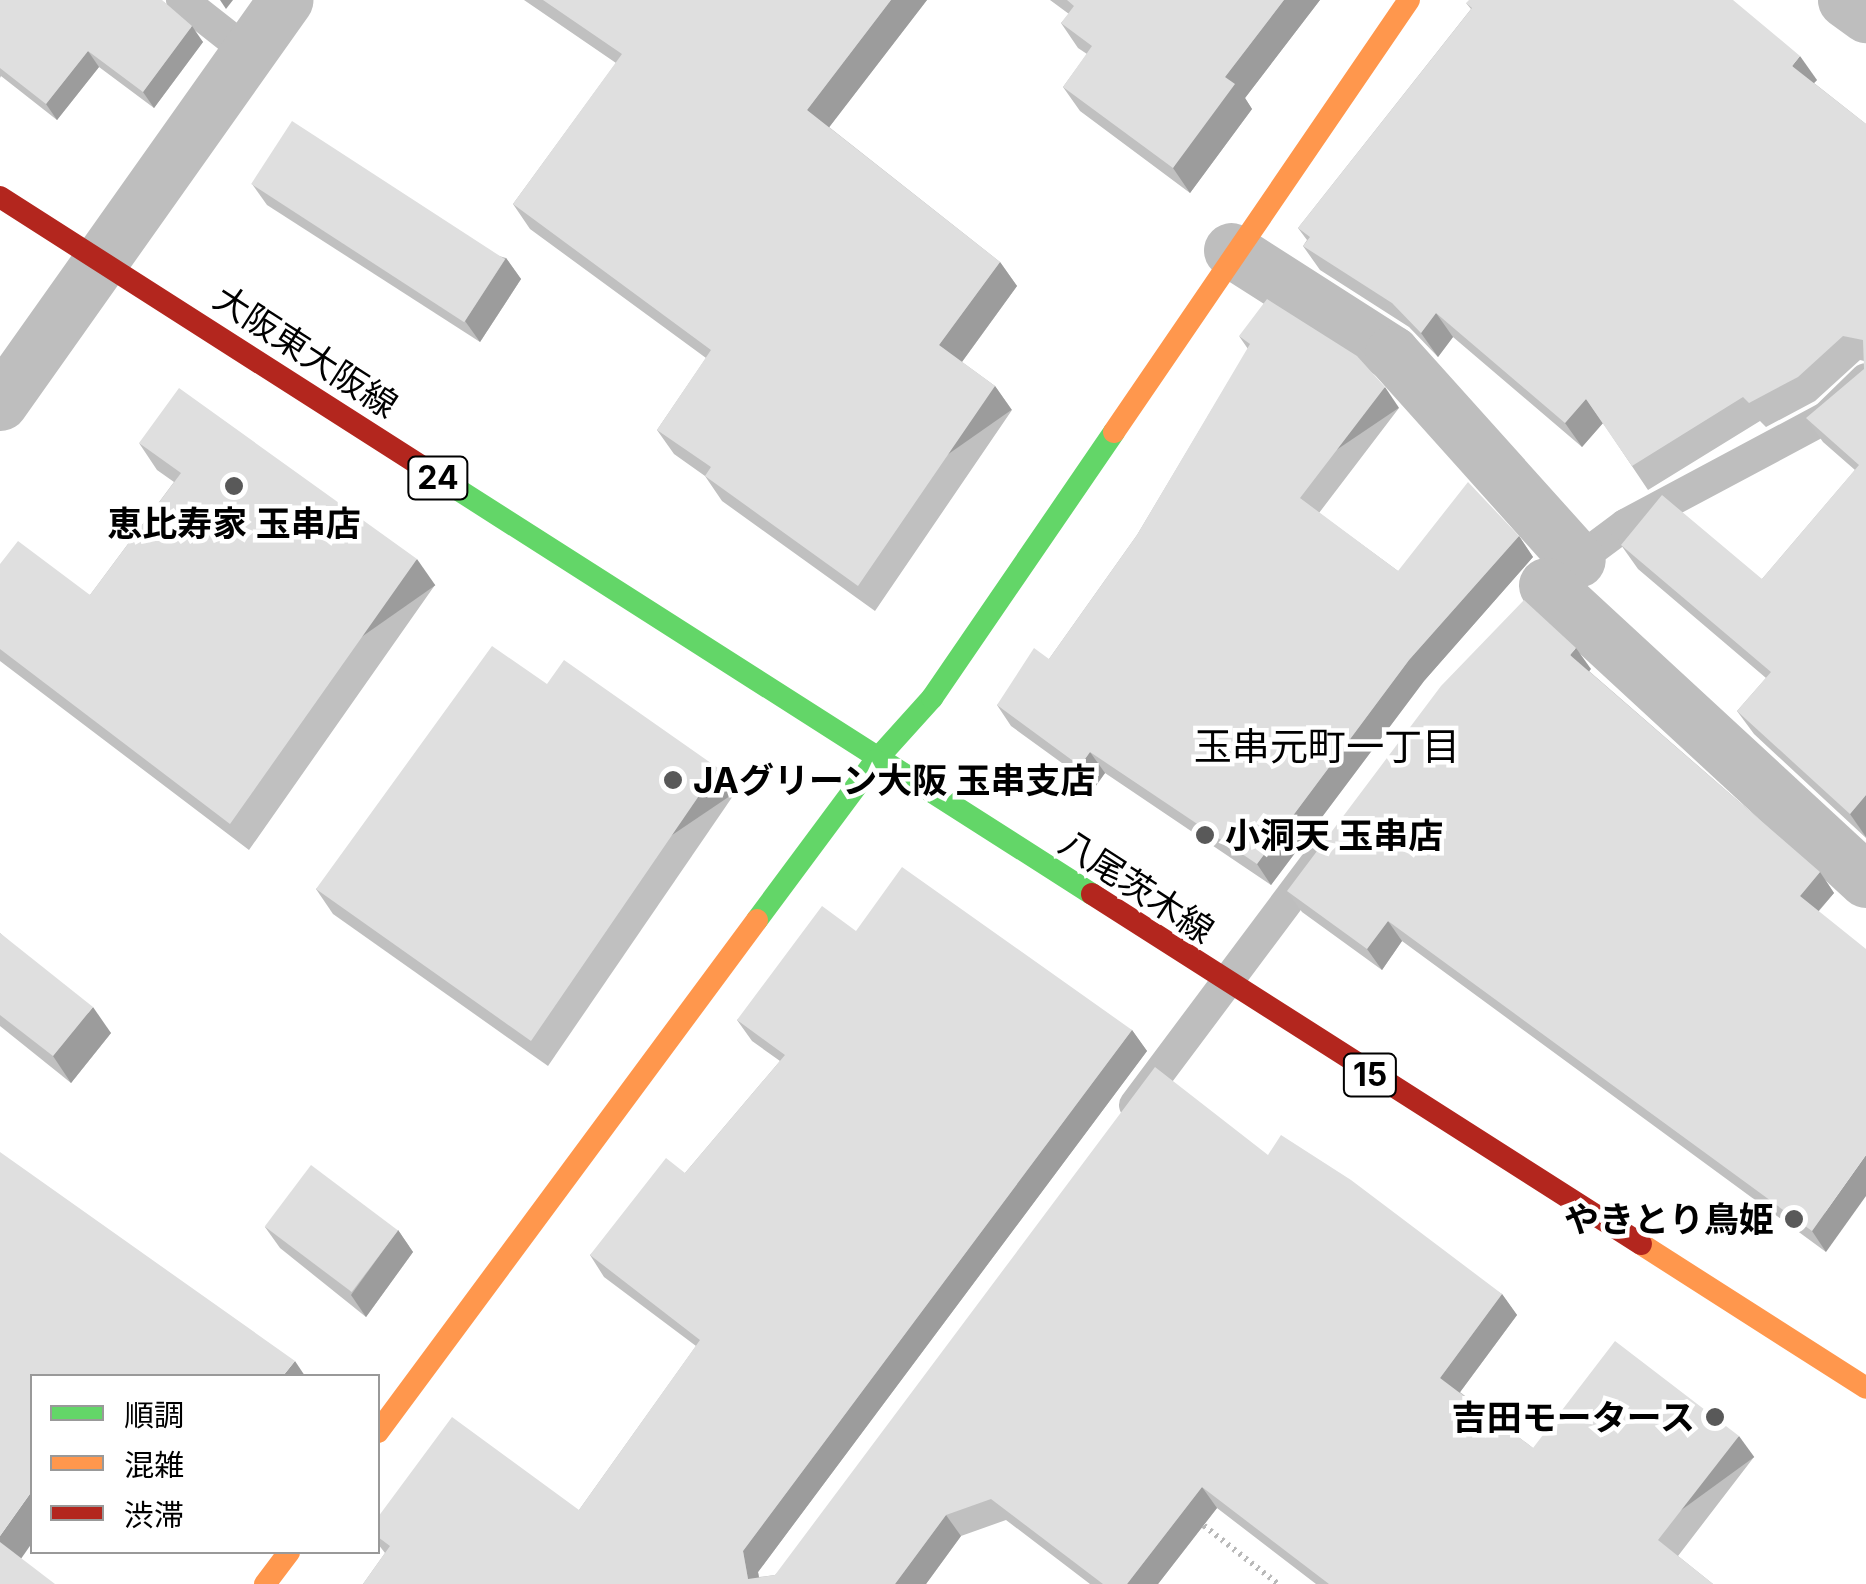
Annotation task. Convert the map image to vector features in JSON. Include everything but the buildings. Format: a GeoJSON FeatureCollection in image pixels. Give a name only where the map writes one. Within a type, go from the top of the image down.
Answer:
{"type":"FeatureCollection","features":[{"type":"Feature","properties":{"kind":"main road"},"geometry":{"type":"LineString","coordinates":[[380,1429],[876,760],[932,698],[1231,250],[1409,0]]}},
{"type":"Feature","properties":{"kind":"main road","name":"大阪東大阪線"},"geometry":{"type":"LineString","coordinates":[[0,197],[876,760]]}},
{"type":"Feature","properties":{"kind":"main road","name":"八尾茨木線"},"geometry":{"type":"LineString","coordinates":[[876,760],[1866,1388]]}},
{"type":"Feature","properties":{"kind":"main road"},"geometry":{"type":"LineString","coordinates":[[266,1584],[288,1554]]}},
{"type":"Feature","properties":{"kind":"street"},"geometry":{"type":"LineString","coordinates":[[0,403],[285,0]]}},
{"type":"Feature","properties":{"kind":"street"},"geometry":{"type":"LineString","coordinates":[[1845,0],[1866,15]]}},
{"type":"Feature","properties":{"kind":"street"},"geometry":{"type":"LineString","coordinates":[[1231,250],[1392,353],[1548,585],[1866,880]]}},
{"type":"Feature","properties":{"kind":"lane"},"geometry":{"type":"LineString","coordinates":[[182,0],[248,52]]}},
{"type":"Feature","properties":{"kind":"lane"},"geometry":{"type":"LineString","coordinates":[[1548,585],[1827,417],[1866,379]]}},
{"type":"Feature","properties":{"kind":"lane"},"geometry":{"type":"LineString","coordinates":[[1112,1134],[1338,832]]}},
{"type":"Feature","properties":{"kind":"path"},"geometry":{"type":"LineString","coordinates":[[1188,1512],[1278,1584]]}},
{"type":"Feature","properties":{"kind":"traffic: fast"},"geometry":{"type":"LineString","coordinates":[[876,760],[932,698],[1114,432]]}},
{"type":"Feature","properties":{"kind":"traffic: fast"},"geometry":{"type":"LineString","coordinates":[[435,475],[1092,894]]}},
{"type":"Feature","properties":{"kind":"traffic: fast"},"geometry":{"type":"LineString","coordinates":[[757,920],[876,760]]}},
{"type":"Feature","properties":{"kind":"traffic: slow"},"geometry":{"type":"LineString","coordinates":[[1114,432],[1409,0]]}},
{"type":"Feature","properties":{"kind":"traffic: slow"},"geometry":{"type":"LineString","coordinates":[[380,1429],[757,920]]}},
{"type":"Feature","properties":{"kind":"traffic: slow"},"geometry":{"type":"LineString","coordinates":[[1641,1244],[1866,1388]]}},
{"type":"Feature","properties":{"kind":"traffic: slow"},"geometry":{"type":"LineString","coordinates":[[265,1584],[288,1554]]}},
{"type":"Feature","properties":{"kind":"traffic: jam"},"geometry":{"type":"LineString","coordinates":[[0,197],[435,475]]}},
{"type":"Feature","properties":{"kind":"traffic: jam"},"geometry":{"type":"LineString","coordinates":[[1092,894],[1641,1244]]}},
{"type":"Feature","properties":{"kind":"place","name":"恵比寿家 玉串店"},"geometry":{"type":"Point","coordinates":[234,486]}},
{"type":"Feature","properties":{"kind":"place","name":"JAグリーン大阪 玉串支店"},"geometry":{"type":"Point","coordinates":[673,780]}},
{"type":"Feature","properties":{"kind":"place","name":"小洞天 玉串店"},"geometry":{"type":"Point","coordinates":[1205,835]}},
{"type":"Feature","properties":{"kind":"place","name":"やきとり鳥姫"},"geometry":{"type":"Point","coordinates":[1794,1219]}},
{"type":"Feature","properties":{"kind":"place","name":"吉田モータース"},"geometry":{"type":"Point","coordinates":[1715,1417]}},
{"type":"Feature","properties":{"kind":"district","name":"玉串元町一丁目"},"geometry":{"type":"Point","coordinates":[1327,747]}}]}
